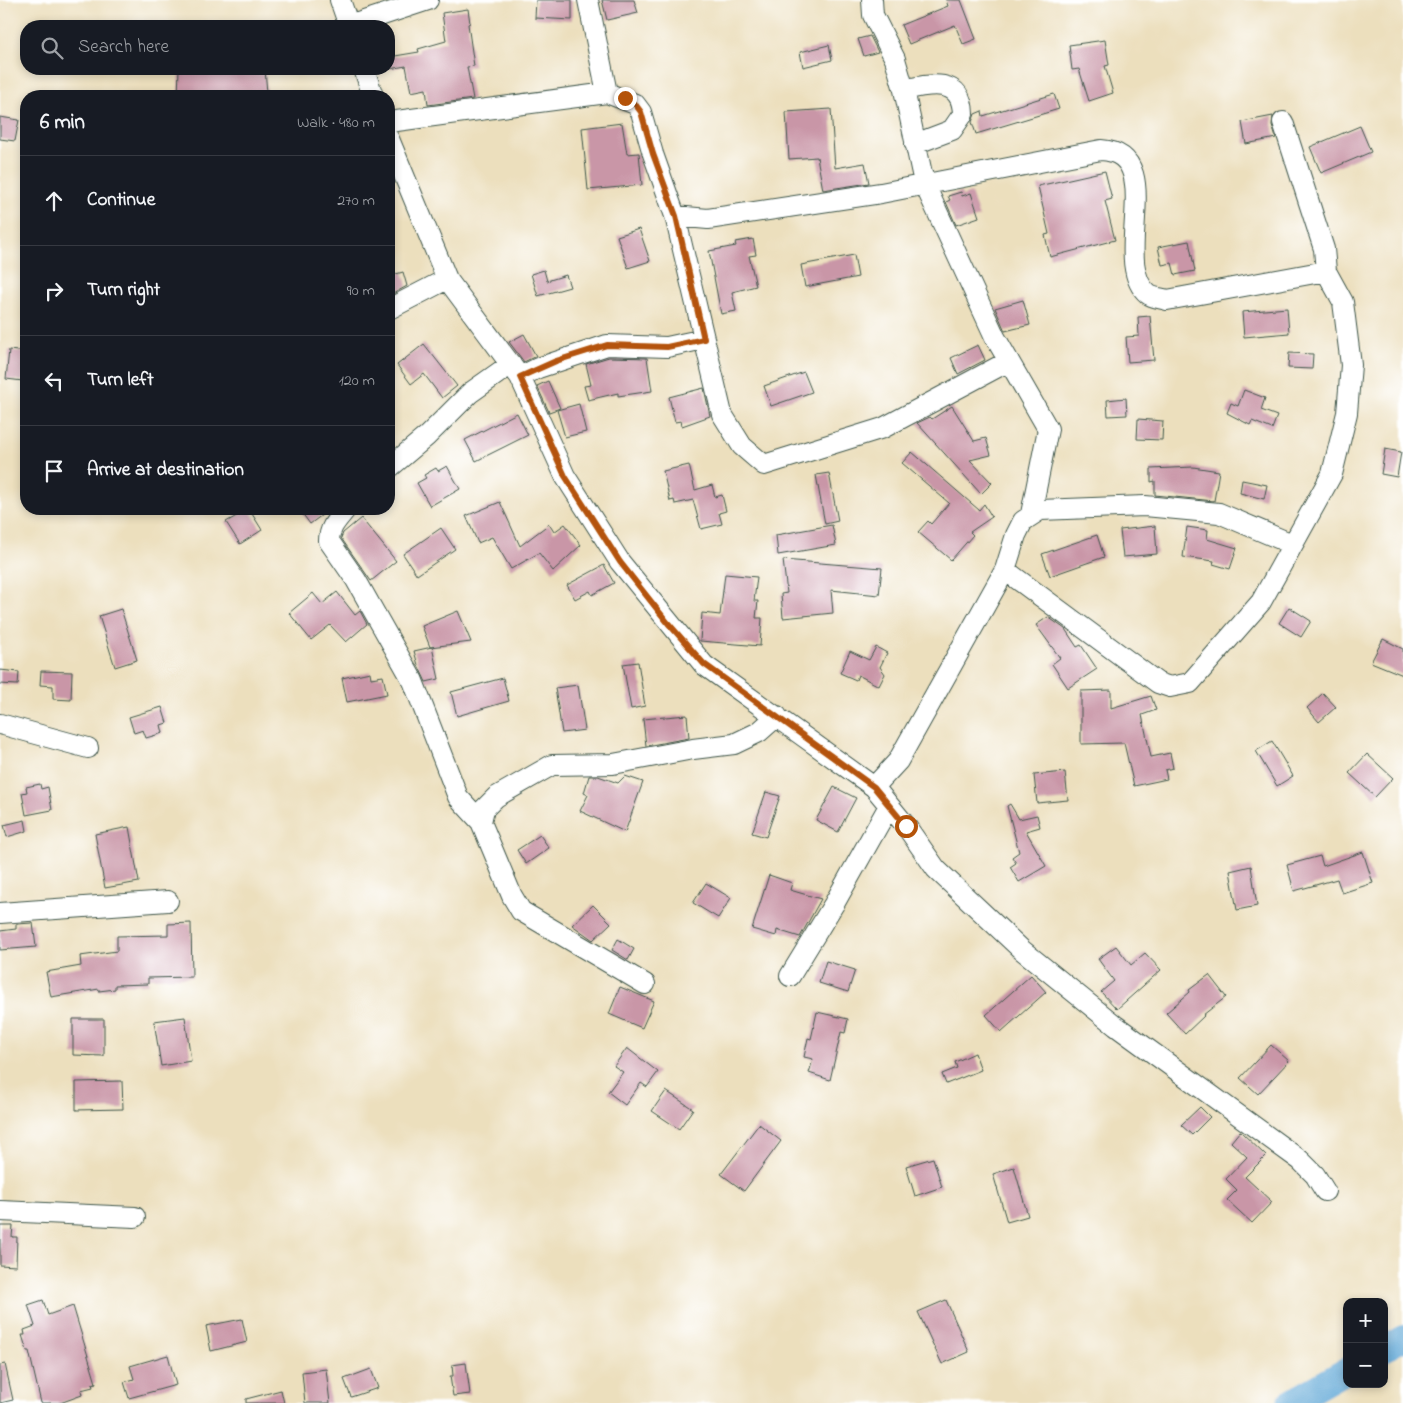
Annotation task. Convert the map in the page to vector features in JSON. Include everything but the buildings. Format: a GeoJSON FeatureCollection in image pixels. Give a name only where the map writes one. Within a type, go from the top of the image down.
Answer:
{"type":"FeatureCollection","features":[{"type":"Feature","properties":{"kind":"street"},"geometry":{"type":"LineString","coordinates":[[340,0],[347,20]]}},
{"type":"Feature","properties":{"kind":"street"},"geometry":{"type":"LineString","coordinates":[[367,20],[428,0]]}},
{"type":"Feature","properties":{"kind":"street"},"geometry":{"type":"LineString","coordinates":[[588,0],[607,93]]}},
{"type":"Feature","properties":{"kind":"street"},"geometry":{"type":"LineString","coordinates":[[872,0],[873,15],[894,59],[904,90],[924,183],[992,330],[1048,429],[1031,514]]}},
{"type":"Feature","properties":{"kind":"street"},"geometry":{"type":"LineString","coordinates":[[366,75],[371,90]]}},
{"type":"Feature","properties":{"kind":"street"},"geometry":{"type":"LineString","coordinates":[[904,90],[930,84],[941,85],[954,91],[962,100],[963,114],[952,130],[915,144]]}},
{"type":"Feature","properties":{"kind":"street"},"geometry":{"type":"LineString","coordinates":[[395,121],[607,93],[630,101],[641,112],[653,154],[676,216],[722,414],[742,446],[764,465],[884,428],[1009,361]]}},
{"type":"Feature","properties":{"kind":"street"},"geometry":{"type":"LineString","coordinates":[[1006,570],[1158,684],[1170,688],[1190,683],[1261,602],[1332,474],[1347,412],[1351,365],[1343,302],[1326,271],[1324,249],[1283,122]]}},
{"type":"Feature","properties":{"kind":"street"},"geometry":{"type":"LineString","coordinates":[[676,216],[708,219],[881,193],[924,183],[1102,150],[1112,151],[1121,156],[1130,166],[1136,182],[1137,201],[1132,247],[1138,280],[1150,295],[1167,300],[1326,271]]}},
{"type":"Feature","properties":{"kind":"street"},"geometry":{"type":"LineString","coordinates":[[395,153],[447,279],[516,370],[565,476],[620,562],[668,623],[704,664],[874,787],[936,869],[1022,950],[1116,1026],[1300,1160],[1315,1175],[1325,1191]]}},
{"type":"Feature","properties":{"kind":"street"},"geometry":{"type":"LineString","coordinates":[[395,306],[447,279]]}},
{"type":"Feature","properties":{"kind":"street"},"geometry":{"type":"LineString","coordinates":[[395,463],[427,436],[470,393],[516,370],[544,366],[607,345],[667,347],[704,339]]}},
{"type":"Feature","properties":{"kind":"street"},"geometry":{"type":"LineString","coordinates":[[874,787],[898,761],[1006,570],[1016,535],[1023,520],[1031,514],[1040,510],[1145,506],[1219,513],[1292,544]]}},
{"type":"Feature","properties":{"kind":"street"},"geometry":{"type":"LineString","coordinates":[[341,515],[329,533],[328,541],[356,580],[413,681],[458,797],[481,822],[512,896],[521,911],[645,984]]}},
{"type":"Feature","properties":{"kind":"street"},"geometry":{"type":"LineString","coordinates":[[481,822],[484,809],[496,798],[552,765],[613,764],[693,749],[734,744],[759,732],[777,716]]}},
{"type":"Feature","properties":{"kind":"street"},"geometry":{"type":"LineString","coordinates":[[0,724],[88,748]]}},
{"type":"Feature","properties":{"kind":"street"},"geometry":{"type":"LineString","coordinates":[[790,976],[834,904],[889,806]]}},
{"type":"Feature","properties":{"kind":"street"},"geometry":{"type":"LineString","coordinates":[[0,913],[168,901]]}},
{"type":"Feature","properties":{"kind":"street"},"geometry":{"type":"LineString","coordinates":[[0,1211],[135,1217]]}},
{"type":"Feature","properties":{"kind":"waterway"},"geometry":{"type":"LineString","coordinates":[[1388,1347],[1403,1338]]}},
{"type":"Feature","properties":{"kind":"waterway"},"geometry":{"type":"LineString","coordinates":[[1290,1403],[1343,1372]]}},
{"type":"Feature","properties":{"kind":"route"},"geometry":{"type":"LineString","coordinates":[[625,98],[635,104],[641,112],[653,154],[676,216],[704,339],[667,347],[607,345],[556,361],[520,377],[565,476],[620,562],[668,623],[704,664],[874,787],[906,826]]}}]}
